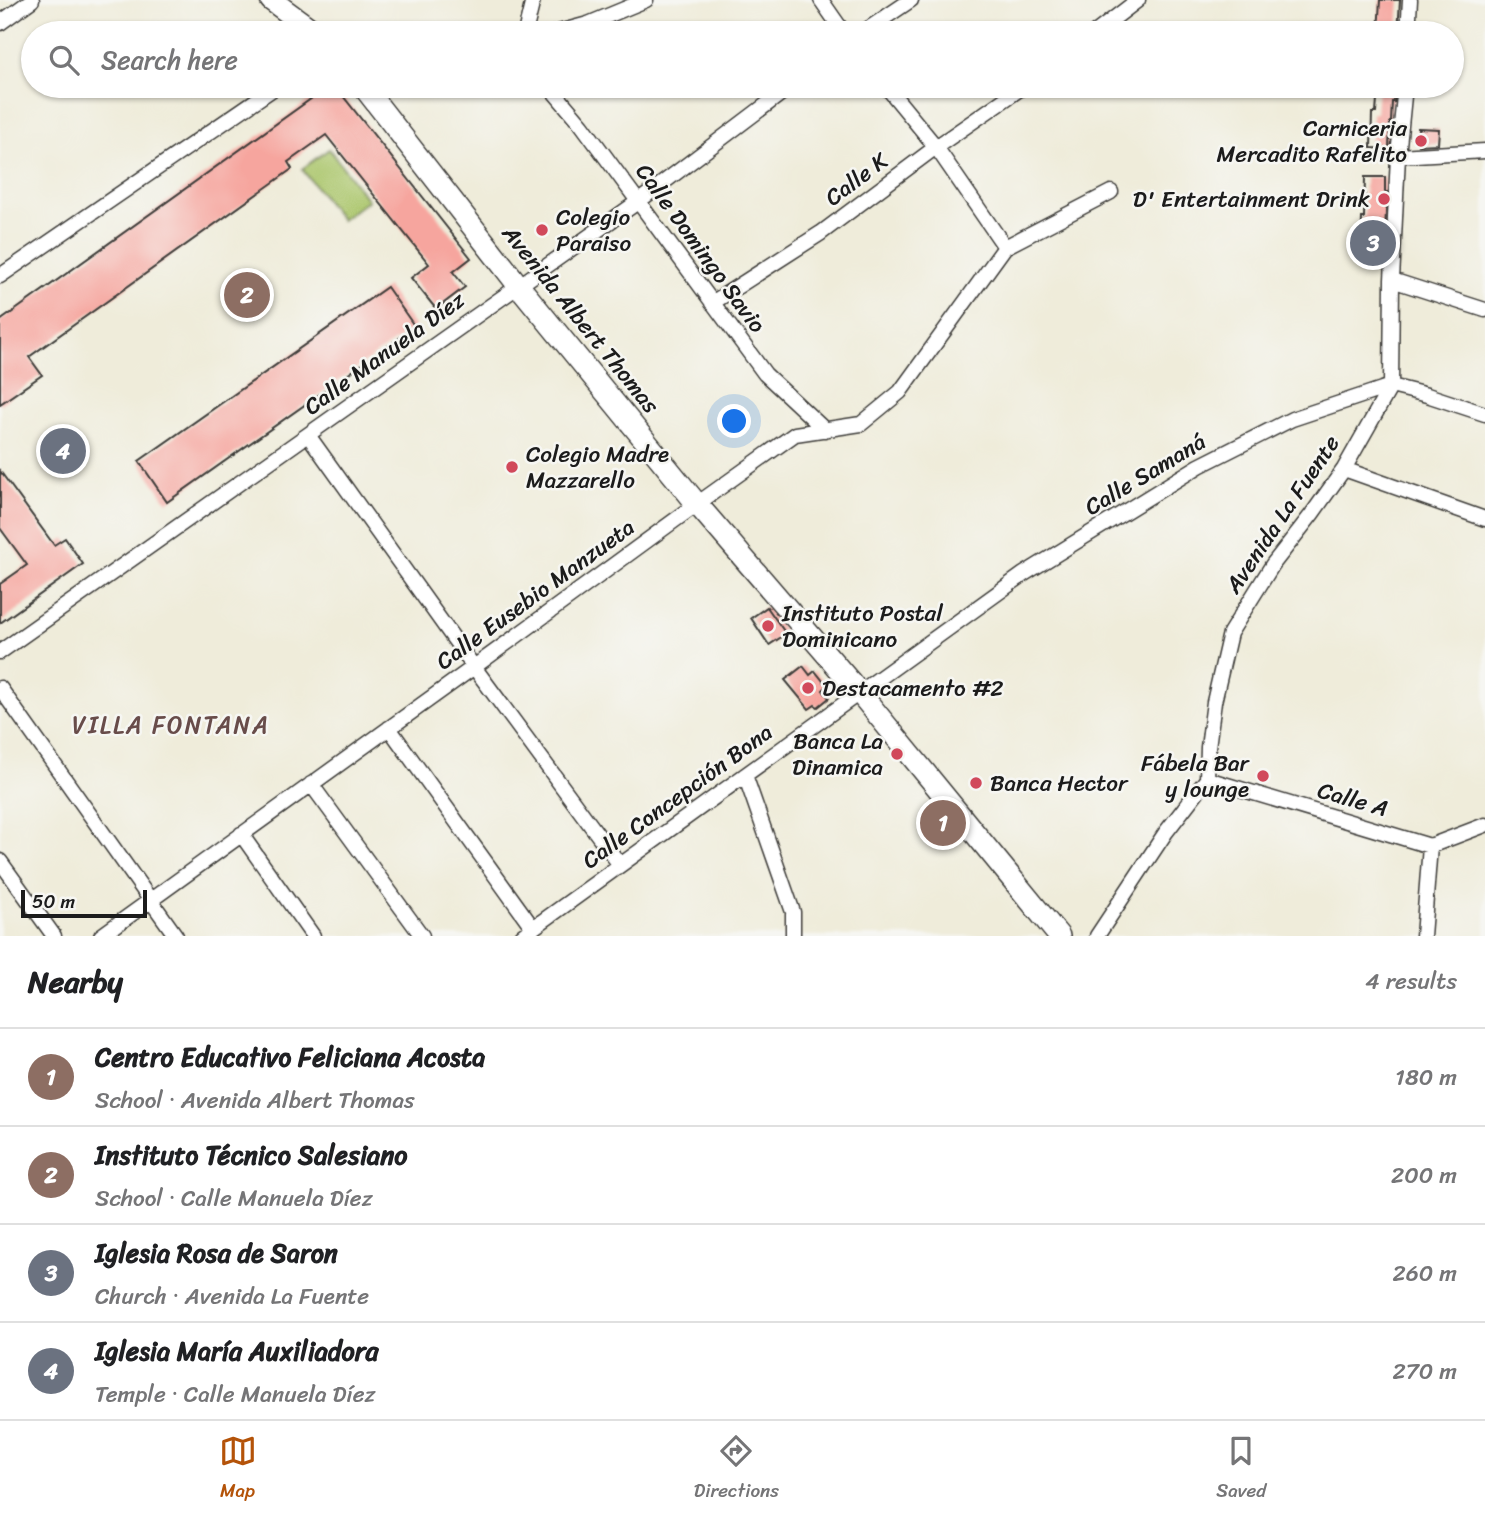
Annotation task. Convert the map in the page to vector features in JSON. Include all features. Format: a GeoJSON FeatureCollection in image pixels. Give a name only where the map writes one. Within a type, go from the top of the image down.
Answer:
{"type":"FeatureCollection","features":[{"type":"Feature","properties":{"kind":"main road"},"geometry":{"type":"LineString","coordinates":[[271,0],[300,21]]}},
{"type":"Feature","properties":{"kind":"main road","name":"Avenida Albert Thomas"},"geometry":{"type":"LineString","coordinates":[[372,98],[518,285],[697,503],[859,692],[1059,936]]}},
{"type":"Feature","properties":{"kind":"street"},"geometry":{"type":"LineString","coordinates":[[0,23],[32,0]]}},
{"type":"Feature","properties":{"kind":"street"},"geometry":{"type":"LineString","coordinates":[[529,21],[533,0]]}},
{"type":"Feature","properties":{"kind":"street"},"geometry":{"type":"LineString","coordinates":[[595,21],[646,0]]}},
{"type":"Feature","properties":{"kind":"street"},"geometry":{"type":"LineString","coordinates":[[821,0],[836,21]]}},
{"type":"Feature","properties":{"kind":"street"},"geometry":{"type":"LineString","coordinates":[[880,21],[911,0]]}},
{"type":"Feature","properties":{"kind":"street"},"geometry":{"type":"LineString","coordinates":[[1111,21],[1138,0]]}},
{"type":"Feature","properties":{"kind":"street"},"geometry":{"type":"LineString","coordinates":[[1408,21],[1409,0]]}},
{"type":"Feature","properties":{"kind":"street"},"geometry":{"type":"LineString","coordinates":[[0,276],[260,98]]}},
{"type":"Feature","properties":{"kind":"street","name":"Calle Domingo Savio"},"geometry":{"type":"LineString","coordinates":[[559,98],[639,201],[765,374],[825,429]]}},
{"type":"Feature","properties":{"kind":"street","name":"Calle Manuela Díez"},"geometry":{"type":"LineString","coordinates":[[0,652],[639,201],[775,98]]}},
{"type":"Feature","properties":{"kind":"street"},"geometry":{"type":"LineString","coordinates":[[896,98],[936,147],[1005,247]]}},
{"type":"Feature","properties":{"kind":"street","name":"Calle K"},"geometry":{"type":"LineString","coordinates":[[712,303],[821,233],[1007,98]]}},
{"type":"Feature","properties":{"kind":"street","name":"Avenida La Fuente"},"geometry":{"type":"LineString","coordinates":[[1207,779],[1214,702],[1230,633],[1273,564],[1344,469],[1391,386],[1392,280],[1404,98]]}},
{"type":"Feature","properties":{"kind":"street"},"geometry":{"type":"LineString","coordinates":[[1398,156],[1485,151]]}},
{"type":"Feature","properties":{"kind":"street","name":"Calle Eusebio Manzueta"},"geometry":{"type":"LineString","coordinates":[[101,936],[795,434],[861,424],[900,392],[1005,247],[1111,192]]}},
{"type":"Feature","properties":{"kind":"street"},"geometry":{"type":"LineString","coordinates":[[1392,280],[1485,310]]}},
{"type":"Feature","properties":{"kind":"street"},"geometry":{"type":"LineString","coordinates":[[1391,386],[1485,414]]}},
{"type":"Feature","properties":{"kind":"street","name":"Calle Samaná"},"geometry":{"type":"LineString","coordinates":[[859,692],[1024,574],[1199,466],[1292,419],[1391,386]]}},
{"type":"Feature","properties":{"kind":"street"},"geometry":{"type":"LineString","coordinates":[[308,435],[620,866]]}},
{"type":"Feature","properties":{"kind":"street"},"geometry":{"type":"LineString","coordinates":[[1344,469],[1485,519]]}},
{"type":"Feature","properties":{"kind":"street"},"geometry":{"type":"LineString","coordinates":[[0,688],[176,936]]}},
{"type":"Feature","properties":{"kind":"street","name":"Calle Concepción Bona"},"geometry":{"type":"LineString","coordinates":[[527,932],[859,692]]}},
{"type":"Feature","properties":{"kind":"street"},"geometry":{"type":"LineString","coordinates":[[389,728],[527,932]]}},
{"type":"Feature","properties":{"kind":"street"},"geometry":{"type":"LineString","coordinates":[[745,775],[793,912],[793,936]]}},
{"type":"Feature","properties":{"kind":"street"},"geometry":{"type":"LineString","coordinates":[[1097,936],[1166,832],[1207,779]]}},
{"type":"Feature","properties":{"kind":"street","name":"Calle A"},"geometry":{"type":"LineString","coordinates":[[1207,779],[1430,846]]}},
{"type":"Feature","properties":{"kind":"street"},"geometry":{"type":"LineString","coordinates":[[311,784],[422,936]]}},
{"type":"Feature","properties":{"kind":"street"},"geometry":{"type":"LineString","coordinates":[[1423,936],[1430,846],[1485,825]]}},
{"type":"Feature","properties":{"kind":"street"},"geometry":{"type":"LineString","coordinates":[[242,834],[313,936]]}},
{"type":"Feature","properties":{"kind":"street"},"geometry":{"type":"LineString","coordinates":[[0,861],[54,936]]}},
{"type":"Feature","properties":{"kind":"green space"},"geometry":{"type":"Polygon","coordinates":[[[329,149],[368,200],[341,220],[302,169],[329,149]]]}},
{"type":"Feature","properties":{"kind":"building"},"geometry":{"type":"Polygon","coordinates":[[[1380,0],[1400,0],[1399,21],[1379,21],[1380,0]]]}},
{"type":"Feature","properties":{"kind":"building"},"geometry":{"type":"Polygon","coordinates":[[[312,98],[344,98],[471,258],[453,272],[465,287],[436,309],[411,278],[429,264],[326,135],[288,162],[292,169],[29,357],[42,375],[0,404],[0,321],[312,98]]]}},
{"type":"Feature","properties":{"kind":"building"},"geometry":{"type":"Polygon","coordinates":[[[1377,98],[1394,98],[1389,149],[1371,148],[1372,113],[1376,113],[1377,98]]]}},
{"type":"Feature","properties":{"kind":"building"},"geometry":{"type":"Polygon","coordinates":[[[1418,128],[1439,129],[1438,144],[1418,145],[1418,128]]]}},
{"type":"Feature","properties":{"kind":"building"},"geometry":{"type":"Polygon","coordinates":[[[1365,177],[1385,177],[1387,192],[1384,250],[1361,249],[1365,177]]]}},
{"type":"Feature","properties":{"kind":"building"},"geometry":{"type":"Polygon","coordinates":[[[387,287],[415,327],[167,502],[139,461],[387,287]]]}},
{"type":"Feature","properties":{"kind":"building"},"geometry":{"type":"Polygon","coordinates":[[[0,471],[54,545],[65,538],[83,564],[0,623],[0,584],[27,565],[0,528],[0,471]]]}},
{"type":"Feature","properties":{"kind":"building","name":"Instituto Postal Dominicano"},"geometry":{"type":"Polygon","coordinates":[[[767,607],[786,634],[769,645],[751,618],[767,607]]]}},
{"type":"Feature","properties":{"kind":"building","name":"Destacamento #2"},"geometry":{"type":"Polygon","coordinates":[[[803,666],[810,675],[815,671],[827,686],[823,690],[829,698],[818,707],[815,705],[809,709],[785,680],[803,666]]]}},
{"type":"Feature","properties":{"kind":"building"},"geometry":{"type":"Polygon","coordinates":[[[944,816],[957,832],[939,847],[926,831],[944,816]]]}},
{"type":"Feature","properties":{"kind":"place","name":"Carniceria Mercadito Rafelito"},"geometry":{"type":"Point","coordinates":[1421,141]}},
{"type":"Feature","properties":{"kind":"place","name":"D' Entertainment Drink"},"geometry":{"type":"Point","coordinates":[1384,199]}},
{"type":"Feature","properties":{"kind":"place","name":"Colegio Paraiso"},"geometry":{"type":"Point","coordinates":[542,230]}},
{"type":"Feature","properties":{"kind":"place","name":"Iglesia Rosa de Saron"},"geometry":{"type":"Point","coordinates":[1373,243]}},
{"type":"Feature","properties":{"kind":"place","name":"Instituto Técnico Salesiano"},"geometry":{"type":"Point","coordinates":[247,295]}},
{"type":"Feature","properties":{"kind":"place","name":"Iglesia María Auxiliadora"},"geometry":{"type":"Point","coordinates":[63,451]}},
{"type":"Feature","properties":{"kind":"place","name":"Colegio Madre Mazzarello"},"geometry":{"type":"Point","coordinates":[512,467]}},
{"type":"Feature","properties":{"kind":"place","name":"Instituto Postal Dominicano"},"geometry":{"type":"Point","coordinates":[768,626]}},
{"type":"Feature","properties":{"kind":"place","name":"Destacamento #2"},"geometry":{"type":"Point","coordinates":[808,688]}},
{"type":"Feature","properties":{"kind":"place","name":"Banca La Dinamica"},"geometry":{"type":"Point","coordinates":[897,754]}},
{"type":"Feature","properties":{"kind":"place","name":"Fábela Bar y lounge"},"geometry":{"type":"Point","coordinates":[1263,776]}},
{"type":"Feature","properties":{"kind":"place","name":"Banca Hector"},"geometry":{"type":"Point","coordinates":[976,783]}},
{"type":"Feature","properties":{"kind":"place","name":"Centro Educativo Feliciana Acosta"},"geometry":{"type":"Point","coordinates":[943,823]}},
{"type":"Feature","properties":{"kind":"district","name":"VILLA FONTANA"},"geometry":{"type":"Point","coordinates":[171,725]}}]}
